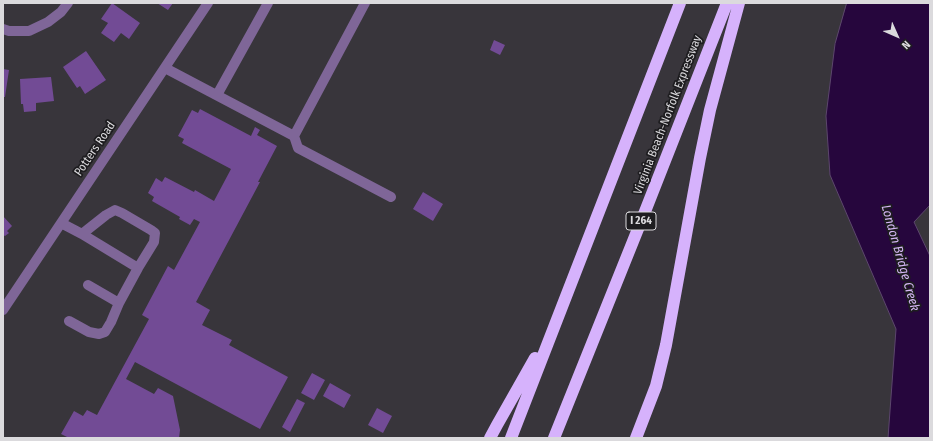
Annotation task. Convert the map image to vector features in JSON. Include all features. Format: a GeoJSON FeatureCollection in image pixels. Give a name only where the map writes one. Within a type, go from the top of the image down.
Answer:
{"type":"FeatureCollection","features":[{"type":"Feature","properties":{"kind":"highway"},"geometry":{"type":"LineString","coordinates":[[510,438],[680,3]]}},
{"type":"Feature","properties":{"kind":"highway","name":"Virginia Beach-Norfolk Expressway"},"geometry":{"type":"LineString","coordinates":[[554,438],[727,3]]}},
{"type":"Feature","properties":{"kind":"highway"},"geometry":{"type":"LineString","coordinates":[[636,438],[656,386],[666,345],[710,110],[739,3]]}},
{"type":"Feature","properties":{"kind":"highway"},"geometry":{"type":"LineString","coordinates":[[490,438],[555,324]]}},
{"type":"Feature","properties":{"kind":"street"},"geometry":{"type":"LineString","coordinates":[[3,29],[9,31],[29,31],[48,22],[61,12],[68,3]]}},
{"type":"Feature","properties":{"kind":"street","name":"Potters Road"},"geometry":{"type":"LineString","coordinates":[[3,310],[208,3]]}},
{"type":"Feature","properties":{"kind":"street"},"geometry":{"type":"LineString","coordinates":[[217,95],[268,3]]}},
{"type":"Feature","properties":{"kind":"street"},"geometry":{"type":"LineString","coordinates":[[294,136],[365,3]]}},
{"type":"Feature","properties":{"kind":"street"},"geometry":{"type":"LineString","coordinates":[[165,68],[294,136],[298,148],[391,197]]}},
{"type":"Feature","properties":{"kind":"street"},"geometry":{"type":"LineString","coordinates":[[69,321],[89,332],[99,334],[105,332],[138,268],[154,242],[155,233],[146,226],[115,210],[106,215],[82,234]]}},
{"type":"Feature","properties":{"kind":"street"},"geometry":{"type":"LineString","coordinates":[[61,223],[138,268]]}},
{"type":"Feature","properties":{"kind":"street"},"geometry":{"type":"LineString","coordinates":[[88,285],[119,303]]}},
{"type":"Feature","properties":{"kind":"water","name":"London Bridge Creek"},"geometry":{"type":"Polygon","coordinates":[[[847,3],[930,3],[930,205],[914,222],[930,256],[930,438],[888,438],[896,329],[830,175],[826,116],[835,44],[847,3]]]}},
{"type":"Feature","properties":{"kind":"building"},"geometry":{"type":"Polygon","coordinates":[[[112,3],[140,23],[129,39],[121,33],[114,42],[101,33],[108,23],[101,19],[112,3]]]}},
{"type":"Feature","properties":{"kind":"building"},"geometry":{"type":"Polygon","coordinates":[[[157,3],[173,3],[168,10],[157,3]]]}},
{"type":"Feature","properties":{"kind":"building"},"geometry":{"type":"Polygon","coordinates":[[[494,40],[505,45],[500,55],[490,50],[494,40]]]}},
{"type":"Feature","properties":{"kind":"building"},"geometry":{"type":"Polygon","coordinates":[[[86,51],[106,80],[85,94],[80,86],[77,88],[63,67],[86,51]]]}},
{"type":"Feature","properties":{"kind":"building"},"geometry":{"type":"Polygon","coordinates":[[[3,69],[9,70],[5,97],[3,97],[3,69]]]}},
{"type":"Feature","properties":{"kind":"building"},"geometry":{"type":"Polygon","coordinates":[[[51,77],[54,101],[36,103],[36,111],[24,112],[23,104],[21,104],[20,79],[51,77]]]}},
{"type":"Feature","properties":{"kind":"building"},"geometry":{"type":"Polygon","coordinates":[[[200,109],[251,136],[255,127],[260,130],[257,135],[277,146],[258,182],[260,182],[196,302],[210,310],[202,325],[232,340],[229,345],[288,377],[260,429],[135,362],[126,379],[154,394],[158,388],[173,396],[180,430],[179,438],[69,438],[61,434],[74,411],[83,416],[87,410],[97,415],[149,319],[142,315],[168,266],[174,270],[200,222],[194,219],[190,225],[179,219],[180,217],[152,201],[154,197],[148,193],[156,178],[162,182],[165,177],[194,192],[195,190],[214,201],[231,169],[182,143],[184,139],[178,136],[192,110],[198,113],[200,109]]]}},
{"type":"Feature","properties":{"kind":"building"},"geometry":{"type":"Polygon","coordinates":[[[423,192],[443,204],[433,221],[413,209],[423,192]]]}},
{"type":"Feature","properties":{"kind":"building"},"geometry":{"type":"Polygon","coordinates":[[[3,216],[12,226],[7,231],[9,233],[5,236],[3,235],[3,216]]]}},
{"type":"Feature","properties":{"kind":"building"},"geometry":{"type":"Polygon","coordinates":[[[312,373],[325,380],[314,400],[301,393],[312,373]]]}},
{"type":"Feature","properties":{"kind":"building"},"geometry":{"type":"Polygon","coordinates":[[[330,383],[351,395],[344,408],[323,396],[330,383]]]}},
{"type":"Feature","properties":{"kind":"building"},"geometry":{"type":"Polygon","coordinates":[[[297,399],[305,403],[290,432],[282,427],[297,399]]]}},
{"type":"Feature","properties":{"kind":"building"},"geometry":{"type":"Polygon","coordinates":[[[377,408],[392,416],[383,433],[368,425],[377,408]]]}}]}
